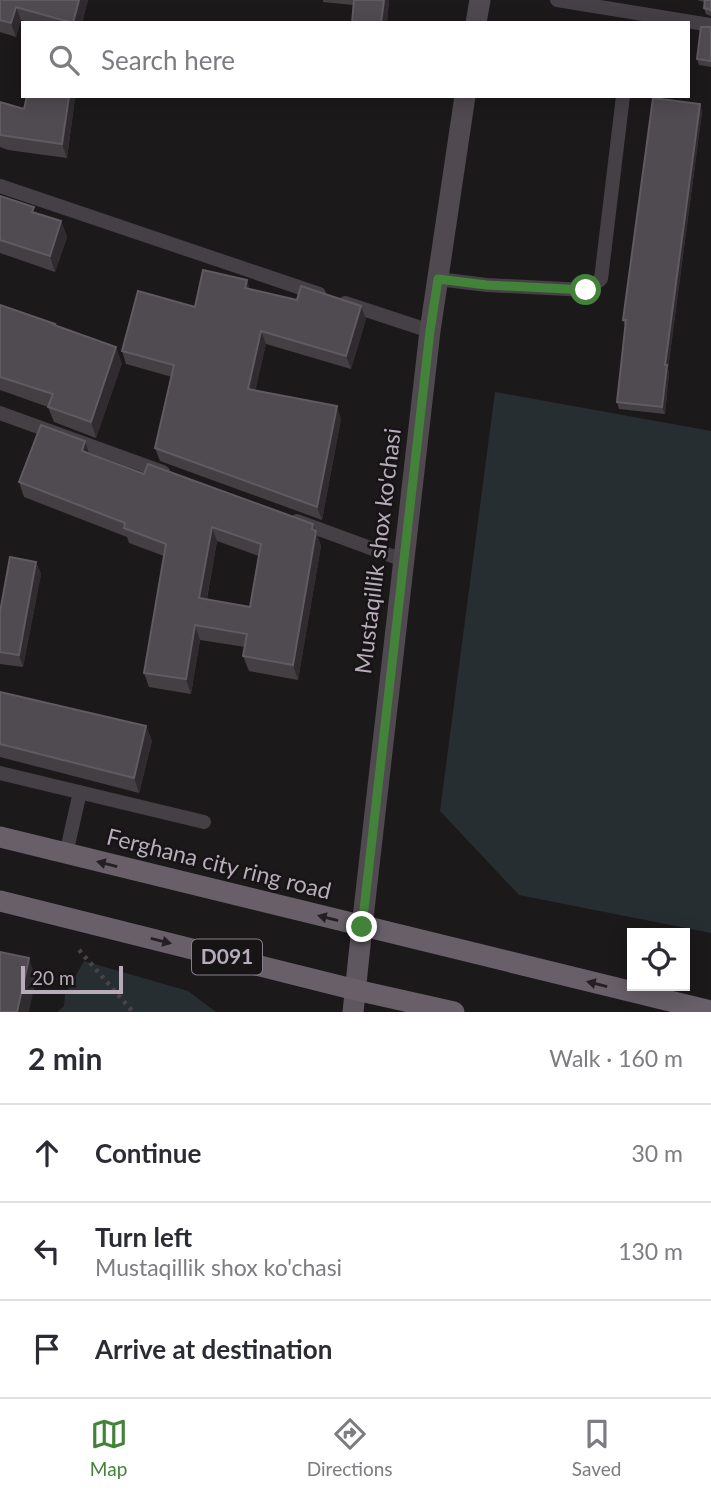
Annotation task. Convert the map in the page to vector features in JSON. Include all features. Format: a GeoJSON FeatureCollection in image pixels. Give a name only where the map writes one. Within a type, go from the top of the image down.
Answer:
{"type":"FeatureCollection","features":[{"type":"Feature","properties":{"kind":"highway","name":"Ferghana city ring road"},"geometry":{"type":"LineString","coordinates":[[0,837],[711,1011]]}},
{"type":"Feature","properties":{"kind":"highway","name":"D091"},"geometry":{"type":"LineString","coordinates":[[0,901],[454,1012]]}},
{"type":"Feature","properties":{"kind":"main road"},"geometry":{"type":"LineString","coordinates":[[476,21],[480,0]]}},
{"type":"Feature","properties":{"kind":"main road","name":"Mustaqillik shox ko'chasi"},"geometry":{"type":"LineString","coordinates":[[353,1012],[430,331],[465,98]]}},
{"type":"Feature","properties":{"kind":"lane"},"geometry":{"type":"LineString","coordinates":[[557,0],[625,5],[711,25]]}},
{"type":"Feature","properties":{"kind":"lane"},"geometry":{"type":"LineString","coordinates":[[438,279],[487,285],[586,290],[601,279],[623,98]]}},
{"type":"Feature","properties":{"kind":"lane"},"geometry":{"type":"LineString","coordinates":[[0,186],[430,331]]}},
{"type":"Feature","properties":{"kind":"lane"},"geometry":{"type":"LineString","coordinates":[[0,413],[182,480]]}},
{"type":"Feature","properties":{"kind":"lane"},"geometry":{"type":"LineString","coordinates":[[286,517],[404,560]]}},
{"type":"Feature","properties":{"kind":"lane"},"geometry":{"type":"LineString","coordinates":[[0,773],[204,822]]}},
{"type":"Feature","properties":{"kind":"lane"},"geometry":{"type":"LineString","coordinates":[[66,854],[80,792]]}},
{"type":"Feature","properties":{"kind":"path"},"geometry":{"type":"LineString","coordinates":[[75,945],[134,1012]]}},
{"type":"Feature","properties":{"kind":"shaded area"},"geometry":{"type":"Polygon","coordinates":[[[495,392],[711,431],[711,933],[519,895],[440,811],[495,392]]]}},
{"type":"Feature","properties":{"kind":"shaded area"},"geometry":{"type":"Polygon","coordinates":[[[84,961],[188,991],[216,1012],[57,1012],[64,1006],[65,995],[84,961]]]}},
{"type":"Feature","properties":{"kind":"building"},"geometry":{"type":"Polygon","coordinates":[[[0,0],[79,0],[74,21],[16,7],[11,23],[0,20],[0,0]]]}},
{"type":"Feature","properties":{"kind":"building"},"geometry":{"type":"Polygon","coordinates":[[[354,0],[384,0],[381,21],[352,21],[354,0]]]}},
{"type":"Feature","properties":{"kind":"building"},"geometry":{"type":"Polygon","coordinates":[[[705,0],[711,0],[711,10],[704,8],[705,0]]]}},
{"type":"Feature","properties":{"kind":"building"},"geometry":{"type":"Polygon","coordinates":[[[701,27],[711,27],[711,61],[697,59],[701,27]]]}},
{"type":"Feature","properties":{"kind":"building"},"geometry":{"type":"Polygon","coordinates":[[[27,98],[69,98],[62,144],[0,135],[0,102],[24,109],[27,98]]]}},
{"type":"Feature","properties":{"kind":"building"},"geometry":{"type":"Polygon","coordinates":[[[653,98],[700,104],[665,365],[662,407],[617,402],[626,320],[623,320],[653,98]]]}},
{"type":"Feature","properties":{"kind":"building"},"geometry":{"type":"Polygon","coordinates":[[[0,196],[34,207],[32,212],[61,221],[50,256],[0,240],[0,196]]]}},
{"type":"Feature","properties":{"kind":"building"},"geometry":{"type":"Polygon","coordinates":[[[203,270],[247,280],[245,288],[297,300],[301,286],[361,306],[346,356],[261,331],[248,389],[337,406],[317,507],[155,448],[174,365],[122,351],[138,291],[195,307],[203,270]]]}},
{"type":"Feature","properties":{"kind":"building"},"geometry":{"type":"Polygon","coordinates":[[[0,305],[116,347],[91,422],[48,407],[53,394],[0,377],[0,305]]]}},
{"type":"Feature","properties":{"kind":"building"},"geometry":{"type":"Polygon","coordinates":[[[41,425],[85,441],[82,451],[144,474],[148,464],[313,524],[312,529],[316,531],[293,665],[243,656],[247,634],[195,625],[186,679],[144,673],[166,544],[124,528],[125,523],[19,482],[41,425]],[[212,527],[199,598],[250,607],[261,544],[212,527]]]}},
{"type":"Feature","properties":{"kind":"building"},"geometry":{"type":"Polygon","coordinates":[[[10,557],[36,562],[19,655],[0,652],[0,612],[10,557]]]}},
{"type":"Feature","properties":{"kind":"building"},"geometry":{"type":"Polygon","coordinates":[[[0,692],[146,726],[134,778],[0,744],[0,692]]]}},
{"type":"Feature","properties":{"kind":"building"},"geometry":{"type":"Polygon","coordinates":[[[0,952],[29,958],[17,1012],[0,1012],[0,952]]]}},
{"type":"Feature","properties":{"kind":"route"},"geometry":{"type":"LineString","coordinates":[[362,927],[438,279],[487,285],[586,290]]}}]}
